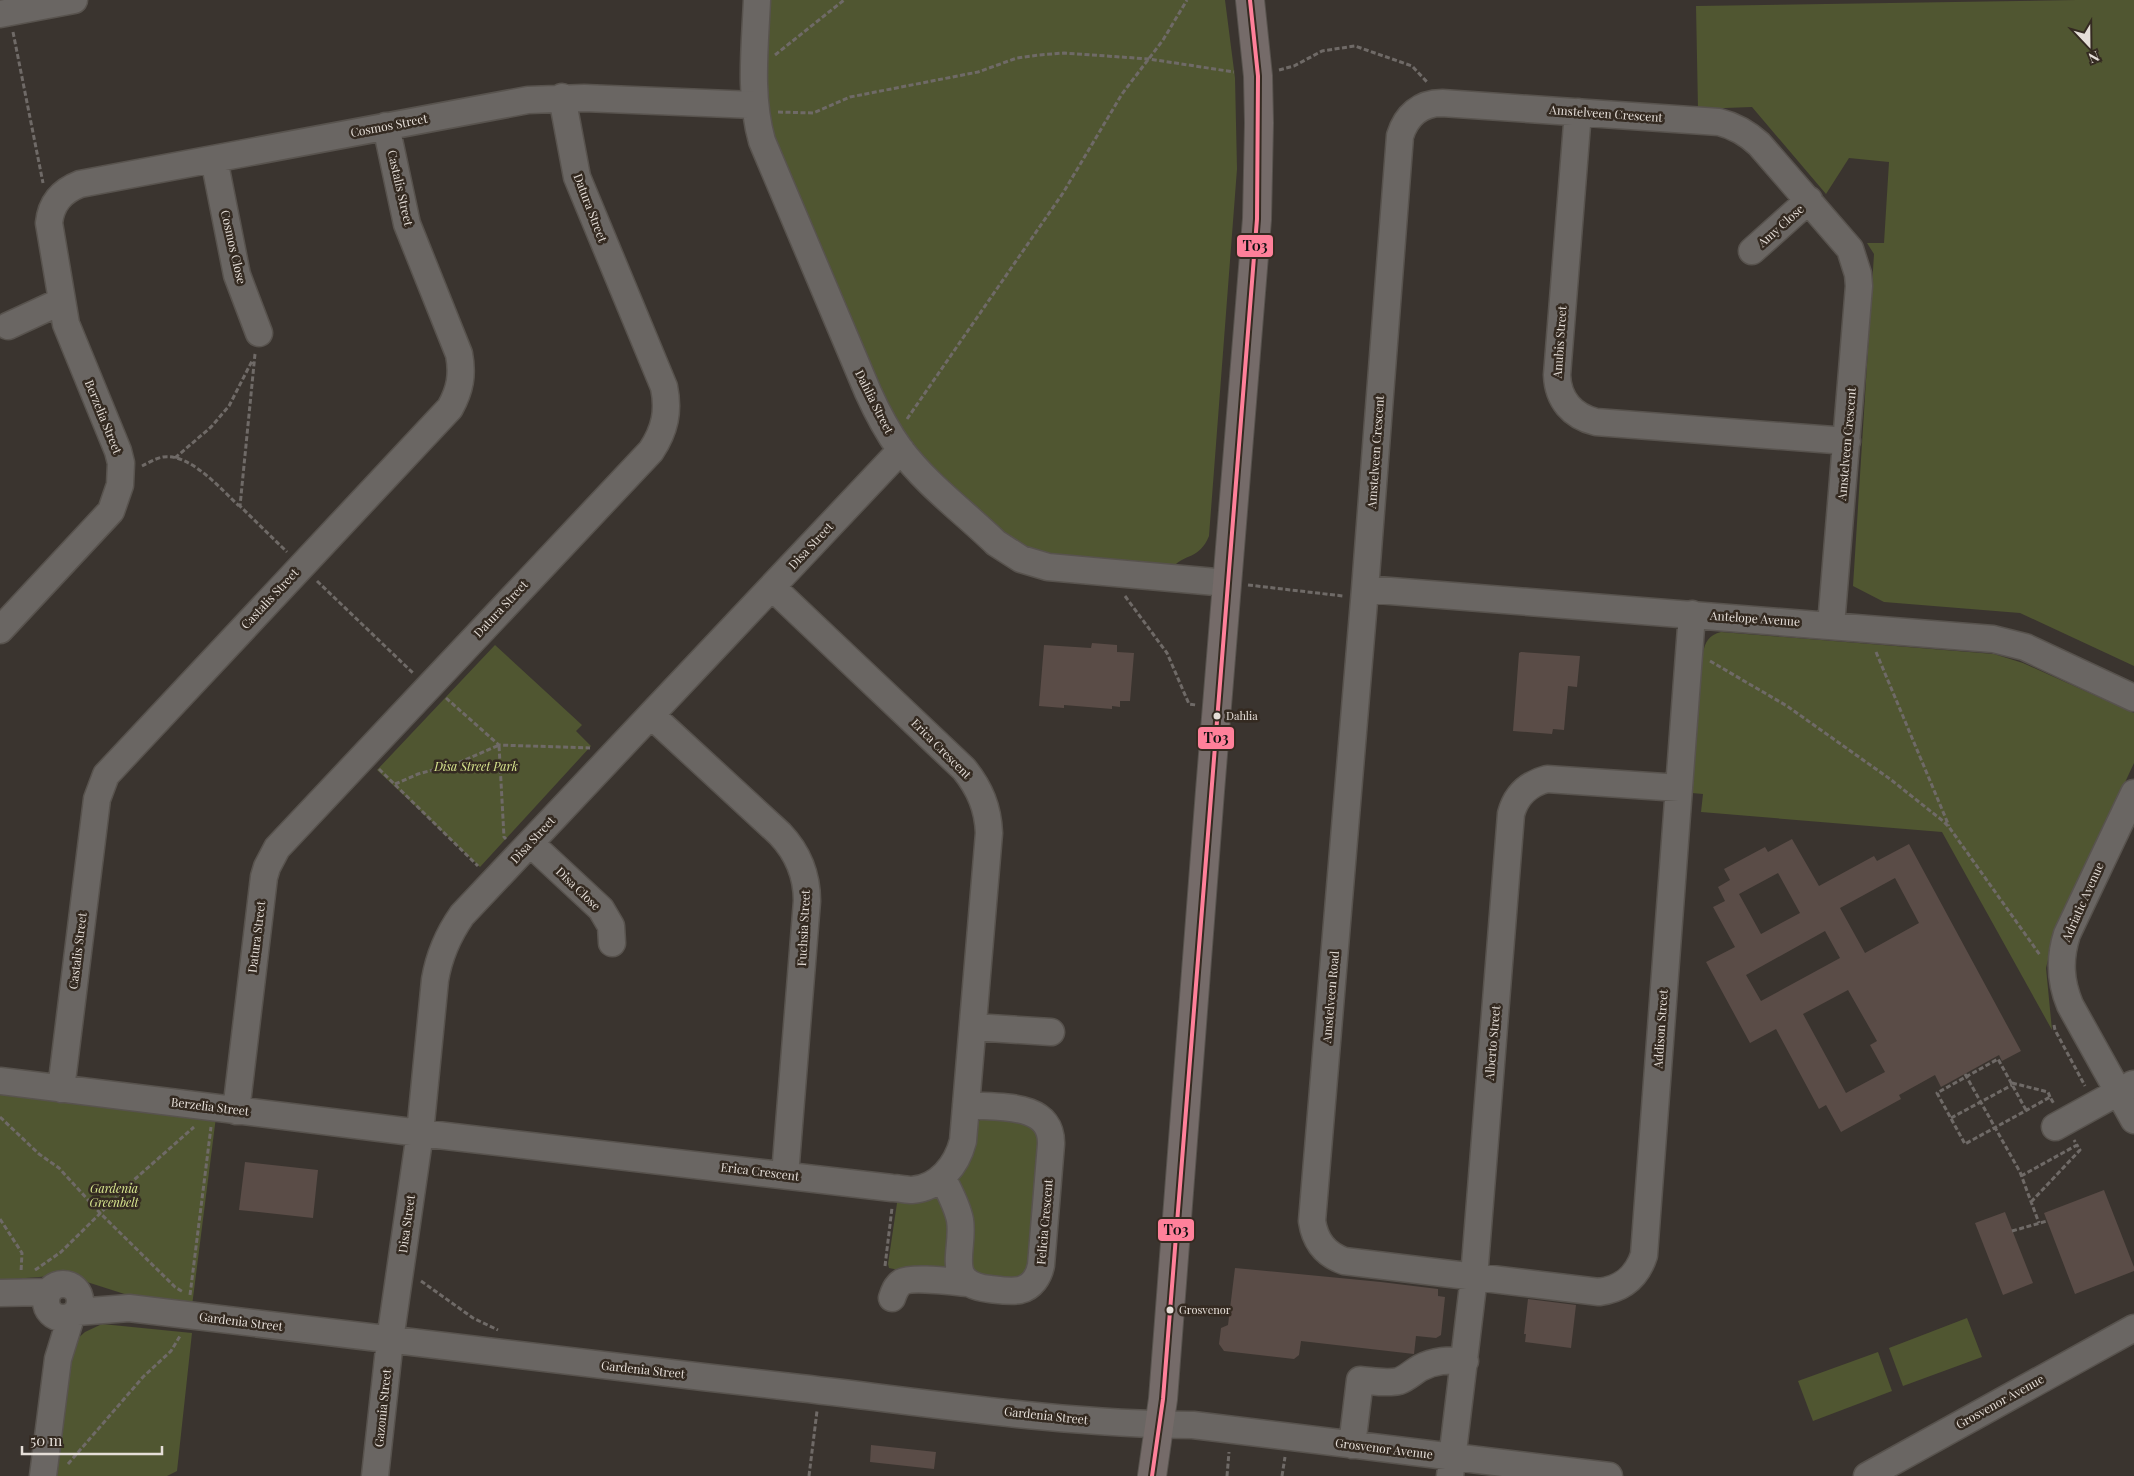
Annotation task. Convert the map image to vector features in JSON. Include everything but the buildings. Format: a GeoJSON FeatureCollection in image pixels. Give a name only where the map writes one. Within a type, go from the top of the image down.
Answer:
{"type":"FeatureCollection","features":[{"type":"Feature","properties":{"kind":"main road"},"geometry":{"type":"LineString","coordinates":[[1152,1476],[1165,1379],[1257,219],[1258,76],[1250,0]]}},
{"type":"Feature","properties":{"kind":"street"},"geometry":{"type":"LineString","coordinates":[[5,13],[74,0]]}},
{"type":"Feature","properties":{"kind":"street","name":"Dahlia Street"},"geometry":{"type":"LineString","coordinates":[[757,0],[754,66],[754,105],[757,123],[768,158],[868,392],[895,442],[929,480],[996,543],[1008,552],[1034,564],[1112,574],[1227,583]]}},
{"type":"Feature","properties":{"kind":"street","name":"Cosmos Street"},"geometry":{"type":"LineString","coordinates":[[50,219],[58,198],[72,187],[80,184],[528,100],[562,97],[754,105]]}},
{"type":"Feature","properties":{"kind":"street","name":"Datura Street"},"geometry":{"type":"LineString","coordinates":[[226,1109],[267,867],[277,848],[651,450],[662,432],[665,422],[666,399],[664,387],[577,177],[562,97]]}},
{"type":"Feature","properties":{"kind":"street","name":"Amstelveen Crescent"},"geometry":{"type":"LineString","coordinates":[[1365,593],[1400,136],[1407,119],[1414,112],[1430,104],[1442,102],[1719,122],[1730,125],[1746,133],[1759,144],[1850,249],[1858,274],[1847,441],[1831,625]]}},
{"type":"Feature","properties":{"kind":"street","name":"Anubis Street"},"geometry":{"type":"LineString","coordinates":[[1578,112],[1558,375],[1560,392],[1568,407],[1581,417],[1596,422],[1847,441]]}},
{"type":"Feature","properties":{"kind":"street","name":"Castalis Street"},"geometry":{"type":"LineString","coordinates":[[61,1089],[97,799],[102,783],[111,768],[450,408],[460,385],[459,354],[407,224],[386,126]]}},
{"type":"Feature","properties":{"kind":"street","name":"Cosmos Close"},"geometry":{"type":"LineString","coordinates":[[214,159],[237,274],[257,344]]}},
{"type":"Feature","properties":{"kind":"street","name":"Amy Close"},"geometry":{"type":"LineString","coordinates":[[1752,251],[1809,200]]}},
{"type":"Feature","properties":{"kind":"street","name":"Berzelia Street"},"geometry":{"type":"LineString","coordinates":[[0,630],[103,522],[117,498],[122,475],[118,451],[66,324],[50,219]]}},
{"type":"Feature","properties":{"kind":"street"},"geometry":{"type":"LineString","coordinates":[[8,326],[62,301]]}},
{"type":"Feature","properties":{"kind":"street","name":"Disa Street"},"geometry":{"type":"LineString","coordinates":[[390,1340],[420,1133],[438,964],[454,926],[526,847],[772,587],[895,442]]}},
{"type":"Feature","properties":{"kind":"street","name":"Erica Crescent"},"geometry":{"type":"LineString","coordinates":[[420,1133],[912,1190],[923,1188],[942,1177],[956,1161],[960,1151],[966,1105],[989,834],[987,813],[981,794],[964,769],[772,587]]}},
{"type":"Feature","properties":{"kind":"street","name":"Antelope Avenue"},"geometry":{"type":"LineString","coordinates":[[1365,593],[1692,614],[1981,637],[2025,647],[2134,698]]}},
{"type":"Feature","properties":{"kind":"street","name":"Amstelveen Road"},"geometry":{"type":"LineString","coordinates":[[1365,593],[1312,1221],[1314,1230],[1323,1248],[1329,1254],[1344,1261],[1474,1277]]}},
{"type":"Feature","properties":{"kind":"street","name":"Addison Street"},"geometry":{"type":"LineString","coordinates":[[1474,1277],[1599,1292],[1609,1291],[1623,1285],[1635,1274],[1641,1265],[1644,1255],[1692,614]]}},
{"type":"Feature","properties":{"kind":"street","name":"Fuchsia Street"},"geometry":{"type":"LineString","coordinates":[[651,715],[780,834],[796,854],[805,877],[808,901],[785,1175]]}},
{"type":"Feature","properties":{"kind":"street","name":"Alberto Street"},"geometry":{"type":"LineString","coordinates":[[1452,1466],[1474,1277],[1513,805],[1524,790],[1538,782],[1547,780],[1679,788]]}},
{"type":"Feature","properties":{"kind":"street","name":"Adriatic Avenue"},"geometry":{"type":"LineString","coordinates":[[2134,793],[2067,934],[2061,959],[2064,991],[2070,1005],[2126,1088],[2134,1120]]}},
{"type":"Feature","properties":{"kind":"street","name":"Disa Close"},"geometry":{"type":"LineString","coordinates":[[526,847],[601,909],[611,926],[612,942]]}},
{"type":"Feature","properties":{"kind":"street"},"geometry":{"type":"LineString","coordinates":[[972,1026],[1051,1032]]}},
{"type":"Feature","properties":{"kind":"street","name":"Berzelia Street"},"geometry":{"type":"LineString","coordinates":[[0,1081],[420,1133]]}},
{"type":"Feature","properties":{"kind":"street"},"geometry":{"type":"LineString","coordinates":[[2060,1125],[2126,1088]]}},
{"type":"Feature","properties":{"kind":"street","name":"Felicia Crescent"},"geometry":{"type":"LineString","coordinates":[[966,1105],[1034,1113],[1047,1125],[1051,1137],[1041,1265],[1038,1276],[1029,1286],[1014,1291],[979,1288],[969,1283]]}},
{"type":"Feature","properties":{"kind":"street"},"geometry":{"type":"LineString","coordinates":[[942,1177],[960,1218],[958,1267],[960,1273],[969,1283]]}},
{"type":"Feature","properties":{"kind":"street"},"geometry":{"type":"LineString","coordinates":[[892,1298],[900,1284],[910,1280],[969,1283]]}},
{"type":"Feature","properties":{"kind":"street","name":"Gardenia Street"},"geometry":{"type":"LineString","coordinates":[[4,1294],[61,1305],[129,1308],[820,1390],[1129,1424],[1159,1424]]}},
{"type":"Feature","properties":{"kind":"street"},"geometry":{"type":"LineString","coordinates":[[53,1472],[61,1305]]}},
{"type":"Feature","properties":{"kind":"street","name":"Grosvenor Avenue"},"geometry":{"type":"LineString","coordinates":[[1867,1476],[2134,1328]]}},
{"type":"Feature","properties":{"kind":"street","name":"Gazonia Street"},"geometry":{"type":"LineString","coordinates":[[375,1476],[390,1340]]}},
{"type":"Feature","properties":{"kind":"street"},"geometry":{"type":"LineString","coordinates":[[1352,1445],[1354,1386],[1400,1380],[1436,1362],[1447,1360],[1465,1362]]}},
{"type":"Feature","properties":{"kind":"street","name":"Grosvenor Avenue"},"geometry":{"type":"LineString","coordinates":[[1159,1424],[1193,1425],[1352,1445],[1452,1466],[1609,1476]]}},
{"type":"Feature","properties":{"kind":"path"},"geometry":{"type":"LineString","coordinates":[[754,66],[767,62],[844,0]]}},
{"type":"Feature","properties":{"kind":"path"},"geometry":{"type":"LineString","coordinates":[[895,442],[900,428],[1063,193],[1122,94],[1163,40],[1187,0]]}},
{"type":"Feature","properties":{"kind":"path"},"geometry":{"type":"LineString","coordinates":[[5,13],[50,219]]}},
{"type":"Feature","properties":{"kind":"path"},"geometry":{"type":"LineString","coordinates":[[754,105],[781,113],[813,113],[850,97],[978,72],[1017,58],[1039,55],[1064,53],[1148,59],[1258,76],[1294,66],[1322,51],[1355,46],[1412,66],[1440,94],[1430,104]]}},
{"type":"Feature","properties":{"kind":"path"},"geometry":{"type":"LineString","coordinates":[[240,506],[257,344]]}},
{"type":"Feature","properties":{"kind":"path"},"geometry":{"type":"LineString","coordinates":[[175,458],[211,427],[229,406],[248,373],[257,344]]}},
{"type":"Feature","properties":{"kind":"path"},"geometry":{"type":"LineString","coordinates":[[122,475],[162,457],[175,458],[208,476],[418,678],[430,685],[499,744],[504,837],[526,847]]}},
{"type":"Feature","properties":{"kind":"path"},"geometry":{"type":"LineString","coordinates":[[1112,574],[1123,593],[1167,652],[1190,704],[1217,707]]}},
{"type":"Feature","properties":{"kind":"path"},"geometry":{"type":"LineString","coordinates":[[1227,583],[1365,593]]}},
{"type":"Feature","properties":{"kind":"path"},"geometry":{"type":"LineString","coordinates":[[1872,628],[1871,641],[1949,827],[2049,967],[2061,972]]}},
{"type":"Feature","properties":{"kind":"path"},"geometry":{"type":"LineString","coordinates":[[1689,651],[1698,654],[1787,706],[1890,779],[1949,827]]}},
{"type":"Feature","properties":{"kind":"path"},"geometry":{"type":"LineString","coordinates":[[396,784],[418,774],[458,763],[499,744],[590,748],[611,757]]}},
{"type":"Feature","properties":{"kind":"path"},"geometry":{"type":"LineString","coordinates":[[363,755],[396,784],[494,882]]}},
{"type":"Feature","properties":{"kind":"path"},"geometry":{"type":"LineString","coordinates":[[1998,1059],[2026,1110],[1965,1144],[1937,1093],[1966,1075],[1998,1059]]}},
{"type":"Feature","properties":{"kind":"path"},"geometry":{"type":"LineString","coordinates":[[1966,1075],[2021,1176],[2039,1223]]}},
{"type":"Feature","properties":{"kind":"path"},"geometry":{"type":"LineString","coordinates":[[1951,1118],[2012,1084],[2048,1092],[2050,1097]]}},
{"type":"Feature","properties":{"kind":"path"},"geometry":{"type":"LineString","coordinates":[[0,1219],[22,1252],[21,1276],[40,1268],[61,1252],[100,1213],[226,1109]]}},
{"type":"Feature","properties":{"kind":"path"},"geometry":{"type":"LineString","coordinates":[[0,1117],[39,1154],[59,1168],[100,1213],[175,1287],[190,1297],[209,1134],[226,1109]]}},
{"type":"Feature","properties":{"kind":"path"},"geometry":{"type":"LineString","coordinates":[[2031,1202],[2080,1150],[2060,1125]]}},
{"type":"Feature","properties":{"kind":"path"},"geometry":{"type":"LineString","coordinates":[[2021,1176],[2077,1145]]}},
{"type":"Feature","properties":{"kind":"path"},"geometry":{"type":"LineString","coordinates":[[892,1188],[892,1216],[885,1266],[892,1298]]}},
{"type":"Feature","properties":{"kind":"path"},"geometry":{"type":"LineString","coordinates":[[2012,1231],[2046,1221]]}},
{"type":"Feature","properties":{"kind":"path"},"geometry":{"type":"LineString","coordinates":[[401,1265],[411,1275],[473,1318],[503,1332]]}},
{"type":"Feature","properties":{"kind":"path"},"geometry":{"type":"LineString","coordinates":[[53,1472],[143,1377],[171,1352],[180,1336],[183,1315]]}},
{"type":"Feature","properties":{"kind":"path"},"geometry":{"type":"LineString","coordinates":[[809,1476],[820,1390]]}},
{"type":"Feature","properties":{"kind":"green space"},"geometry":{"type":"Polygon","coordinates":[[[767,0],[1225,0],[1235,78],[1237,169],[1209,536],[1205,544],[1196,553],[1177,563],[1172,568],[1048,557],[1014,542],[935,473],[896,423],[776,148],[765,93],[767,0]]]}},
{"type":"Feature","properties":{"kind":"green space"},"geometry":{"type":"Polygon","coordinates":[[[2134,0],[2134,666],[2020,613],[1884,602],[1853,586],[1874,254],[1867,243],[1884,243],[1889,162],[1849,158],[1826,194],[1752,107],[1698,109],[1696,6],[2134,0]]]}},
{"type":"Feature","properties":{"kind":"green space"},"geometry":{"type":"Polygon","coordinates":[[[1721,632],[1994,654],[2023,663],[2134,713],[2134,763],[2054,935],[2046,968],[2052,1030],[1942,832],[1701,812],[1703,794],[1692,793],[1703,653],[1708,640],[1713,635],[1721,632]]]}},
{"type":"Feature","properties":{"kind":"green space","name":"Disa Street Park"},"geometry":{"type":"Polygon","coordinates":[[[495,645],[582,725],[576,731],[591,746],[480,867],[377,770],[495,645]]]}},
{"type":"Feature","properties":{"kind":"green space","name":"Gardenia Greenbelt"},"geometry":{"type":"Polygon","coordinates":[[[0,1092],[216,1117],[192,1306],[137,1298],[65,1275],[0,1280],[0,1092]]]}},
{"type":"Feature","properties":{"kind":"green space"},"geometry":{"type":"Polygon","coordinates":[[[986,1116],[1041,1126],[1034,1266],[1025,1281],[972,1277],[957,1187],[958,1176],[976,1123],[986,1116]]]}},
{"type":"Feature","properties":{"kind":"green space"},"geometry":{"type":"Polygon","coordinates":[[[936,1196],[944,1200],[949,1208],[948,1268],[914,1273],[889,1268],[897,1203],[899,1201],[936,1196]]]}},
{"type":"Feature","properties":{"kind":"green space"},"geometry":{"type":"Polygon","coordinates":[[[1967,1318],[1982,1357],[1903,1386],[1889,1348],[1967,1318]]]}},
{"type":"Feature","properties":{"kind":"green space"},"geometry":{"type":"Polygon","coordinates":[[[102,1324],[192,1333],[177,1471],[167,1476],[51,1476],[68,1347],[85,1332],[102,1324]]]}},
{"type":"Feature","properties":{"kind":"green space"},"geometry":{"type":"Polygon","coordinates":[[[1878,1352],[1892,1391],[1813,1421],[1798,1381],[1878,1352]]]}},
{"type":"Feature","properties":{"kind":"transit line","name":"T03"},"geometry":{"type":"LineString","coordinates":[[1152,1476],[1163,1399],[1257,219],[1258,76],[1250,0]]}},
{"type":"Feature","properties":{"kind":"place","name":"Dahlia"},"geometry":{"type":"Point","coordinates":[1217,716]}},
{"type":"Feature","properties":{"kind":"place","name":"Grosvenor"},"geometry":{"type":"Point","coordinates":[1170,1310]}}]}
